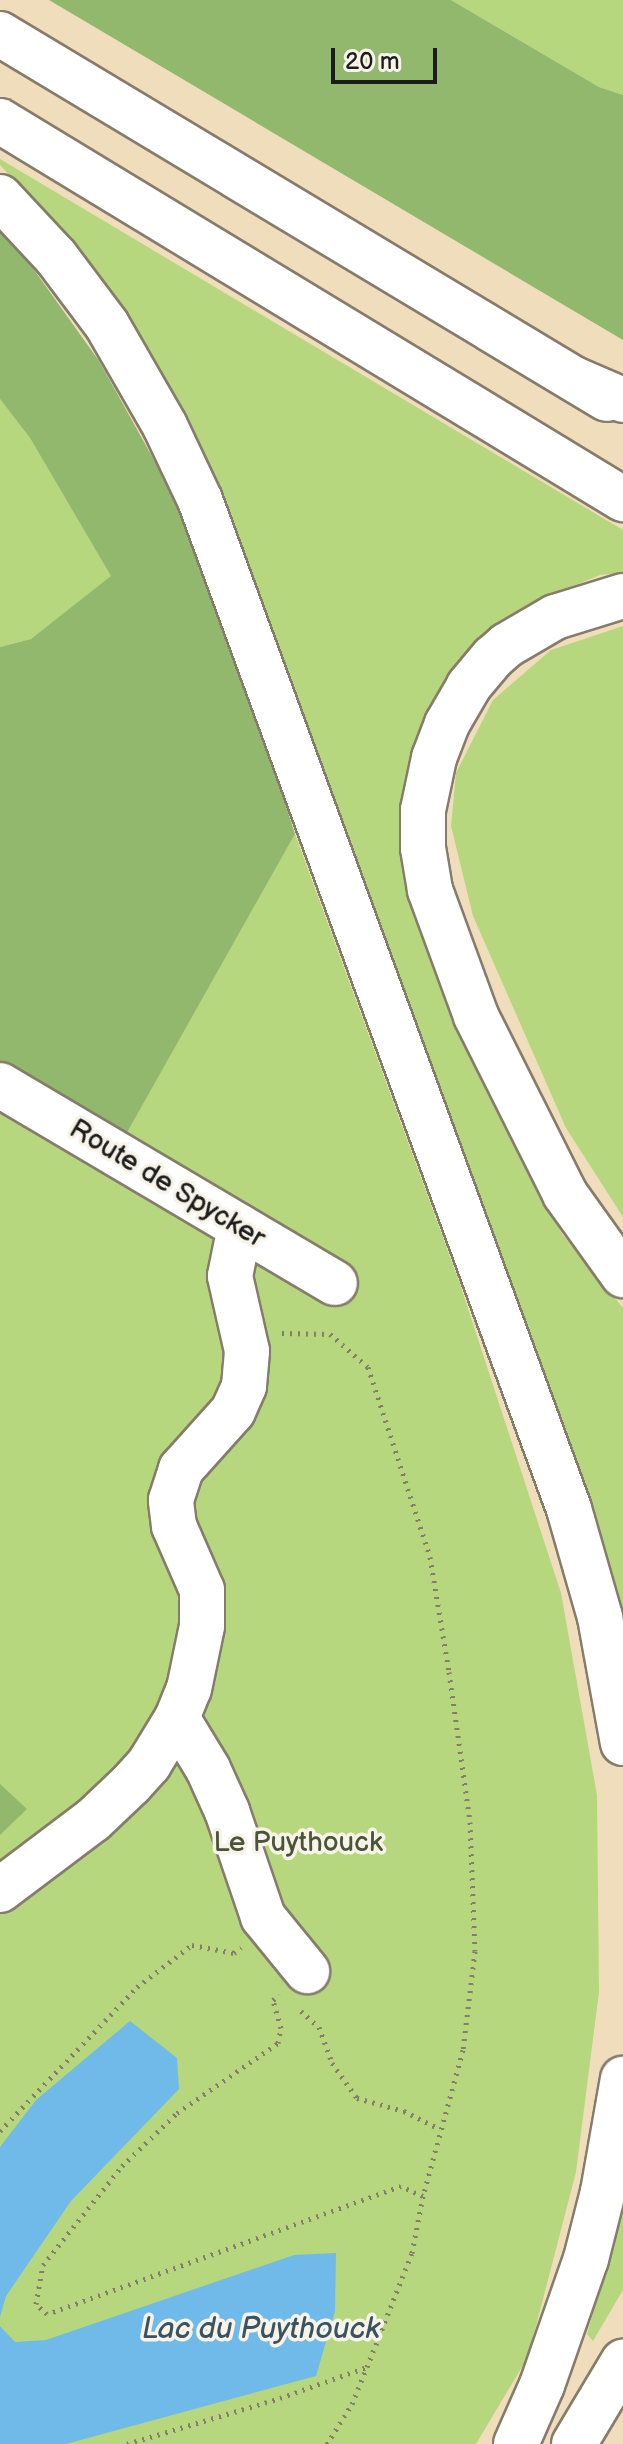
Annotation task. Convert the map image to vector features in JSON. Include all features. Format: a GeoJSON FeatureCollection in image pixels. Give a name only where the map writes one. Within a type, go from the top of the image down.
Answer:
{"type":"FeatureCollection","features":[{"type":"Feature","properties":{"kind":"main road"},"geometry":{"type":"LineString","coordinates":[[0,34],[623,408]]}},
{"type":"Feature","properties":{"kind":"main road"},"geometry":{"type":"LineString","coordinates":[[0,121],[623,499]]}},
{"type":"Feature","properties":{"kind":"main road"},"geometry":{"type":"LineString","coordinates":[[0,197],[56,257],[107,325],[151,400],[195,488],[569,1509],[600,1617],[623,1743]]}},
{"type":"Feature","properties":{"kind":"main road"},"geometry":{"type":"LineString","coordinates":[[574,379],[623,400]]}},
{"type":"Feature","properties":{"kind":"main road"},"geometry":{"type":"LineString","coordinates":[[623,596],[571,610],[537,625],[493,657],[469,686],[447,724],[431,767],[423,819],[430,890],[476,1016],[525,1122],[565,1194],[623,1275]]}},
{"type":"Feature","properties":{"kind":"main road","name":"Route de Spycker"},"geometry":{"type":"LineString","coordinates":[[0,1085],[335,1283]]}},
{"type":"Feature","properties":{"kind":"main road"},"geometry":{"type":"LineString","coordinates":[[0,1890],[112,1804],[149,1764],[177,1718],[193,1675],[203,1606],[197,1575],[174,1526],[171,1500],[189,1458],[223,1424],[239,1399],[246,1370],[245,1333],[230,1276],[240,1227]]}},
{"type":"Feature","properties":{"kind":"main road"},"geometry":{"type":"LineString","coordinates":[[177,1718],[217,1790],[259,1906],[272,1929],[307,1971]]}},
{"type":"Feature","properties":{"kind":"main road"},"geometry":{"type":"LineString","coordinates":[[516,2444],[542,2385],[586,2259],[610,2157],[623,2079]]}},
{"type":"Feature","properties":{"kind":"main road"},"geometry":{"type":"LineString","coordinates":[[574,2444],[623,2362]]}},
{"type":"Feature","properties":{"kind":"path"},"geometry":{"type":"LineString","coordinates":[[245,1333],[330,1334],[368,1367],[430,1557],[470,1822],[475,1951],[463,2050],[423,2196],[412,2253],[352,2404],[327,2444]]}},
{"type":"Feature","properties":{"kind":"path"},"geometry":{"type":"LineString","coordinates":[[0,2131],[137,1987],[192,1945],[234,1953],[272,1929]]}},
{"type":"Feature","properties":{"kind":"path"},"geometry":{"type":"LineString","coordinates":[[273,2000],[307,1971]]}},
{"type":"Feature","properties":{"kind":"path"},"geometry":{"type":"LineString","coordinates":[[273,2000],[302,2012],[319,2027],[332,2063],[357,2098],[404,2111],[440,2129]]}},
{"type":"Feature","properties":{"kind":"path"},"geometry":{"type":"LineString","coordinates":[[273,2000],[281,2028],[278,2043],[177,2113],[122,2166],[43,2265],[35,2292],[36,2304],[47,2314],[401,2186],[423,2196]]}},
{"type":"Feature","properties":{"kind":"path"},"geometry":{"type":"LineString","coordinates":[[127,2444],[280,2398],[367,2367]]}},
{"type":"Feature","properties":{"kind":"green space"},"geometry":{"type":"Polygon","coordinates":[[[49,0],[451,0],[599,87],[623,95],[623,340],[49,0]]]}},
{"type":"Feature","properties":{"kind":"green space"},"geometry":{"type":"Polygon","coordinates":[[[451,0],[623,0],[623,95],[599,87],[451,0]]]}},
{"type":"Feature","properties":{"kind":"green space"},"geometry":{"type":"Polygon","coordinates":[[[0,159],[623,530],[623,573],[600,575],[523,607],[468,655],[434,707],[437,969],[493,1100],[562,1234],[623,1308],[623,1652],[157,372],[74,243],[0,165],[0,159]]]}},
{"type":"Feature","properties":{"kind":"green space"},"geometry":{"type":"Polygon","coordinates":[[[0,222],[99,361],[169,487],[243,673],[295,834],[124,1138],[0,1072],[0,647],[31,639],[111,576],[30,438],[0,399],[0,222]]]}},
{"type":"Feature","properties":{"kind":"green space"},"geometry":{"type":"Polygon","coordinates":[[[0,399],[30,438],[112,577],[31,639],[0,647],[0,399]]]}},
{"type":"Feature","properties":{"kind":"green space"},"geometry":{"type":"Polygon","coordinates":[[[623,626],[623,1217],[566,1128],[473,916],[451,826],[456,773],[493,700],[551,650],[623,626]]]}},
{"type":"Feature","properties":{"kind":"green space","name":"Le Puythouck"},"geometry":{"type":"Polygon","coordinates":[[[295,834],[460,1284],[561,1593],[597,1795],[599,1992],[576,2172],[528,2357],[476,2444],[0,2444],[0,1072],[124,1138],[295,834]]]}},
{"type":"Feature","properties":{"kind":"green space"},"geometry":{"type":"Polygon","coordinates":[[[0,1784],[27,1809],[0,1835],[0,1784]]]}},
{"type":"Feature","properties":{"kind":"green space"},"geometry":{"type":"Polygon","coordinates":[[[623,2204],[623,2290],[593,2341],[587,2334],[623,2204]]]}},
{"type":"Feature","properties":{"kind":"water"},"geometry":{"type":"Polygon","coordinates":[[[130,2021],[177,2058],[179,2089],[71,2201],[6,2296],[0,2317],[0,2147],[36,2100],[130,2021]]]}},
{"type":"Feature","properties":{"kind":"water","name":"Lac du Puythouck"},"geometry":{"type":"Polygon","coordinates":[[[336,2253],[335,2311],[316,2376],[66,2444],[0,2444],[0,2326],[15,2342],[46,2340],[294,2255],[336,2253]]]}}]}
